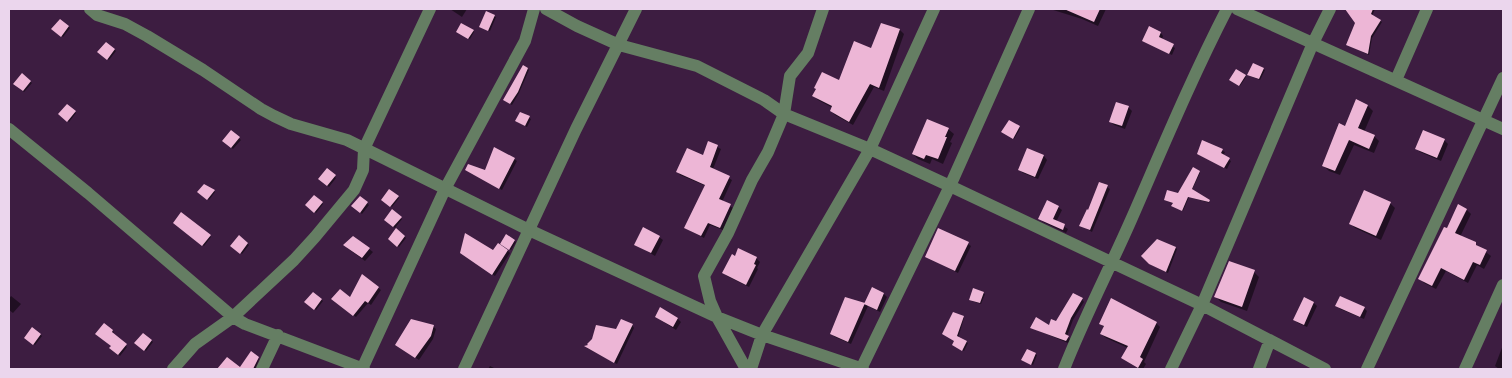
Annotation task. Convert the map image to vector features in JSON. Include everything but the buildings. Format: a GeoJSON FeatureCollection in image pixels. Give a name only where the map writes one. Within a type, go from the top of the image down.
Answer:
{"type":"FeatureCollection","features":[{"type":"Feature","properties":{"kind":"street"},"geometry":{"type":"LineString","coordinates":[[90,9],[96,15],[125,24],[147,36],[203,70],[261,110],[291,124],[347,140],[529,230],[717,317],[762,335],[862,369],[950,186],[1029,9]]}},
{"type":"Feature","properties":{"kind":"street"},"geometry":{"type":"LineString","coordinates":[[173,369],[195,344],[233,316],[294,260],[354,190],[363,170],[364,149],[430,9]]}},
{"type":"Feature","properties":{"kind":"street"},"geometry":{"type":"LineString","coordinates":[[9,128],[233,316],[245,324],[363,369],[446,189],[525,41],[534,9]]}},
{"type":"Feature","properties":{"kind":"street"},"geometry":{"type":"LineString","coordinates":[[546,9],[577,26],[619,45],[697,66],[764,100],[784,114],[870,149],[950,186],[1202,305],[1325,369]]}},
{"type":"Feature","properties":{"kind":"street"},"geometry":{"type":"LineString","coordinates":[[464,369],[496,296],[636,9]]}},
{"type":"Feature","properties":{"kind":"street"},"geometry":{"type":"LineString","coordinates":[[746,369],[717,317],[710,301],[704,276],[728,233],[752,180],[768,152],[784,114],[790,76],[808,53],[823,9]]}},
{"type":"Feature","properties":{"kind":"street"},"geometry":{"type":"LineString","coordinates":[[751,369],[762,335],[870,149],[934,9]]}},
{"type":"Feature","properties":{"kind":"street"},"geometry":{"type":"LineString","coordinates":[[1064,369],[1080,329],[1112,263],[1205,52],[1227,9]]}},
{"type":"Feature","properties":{"kind":"street"},"geometry":{"type":"LineString","coordinates":[[1237,9],[1503,129]]}},
{"type":"Feature","properties":{"kind":"street"},"geometry":{"type":"LineString","coordinates":[[1171,369],[1202,305],[1313,43],[1330,9]]}},
{"type":"Feature","properties":{"kind":"street"},"geometry":{"type":"LineString","coordinates":[[1396,80],[1427,9]]}},
{"type":"Feature","properties":{"kind":"street"},"geometry":{"type":"LineString","coordinates":[[1367,369],[1503,78]]}},
{"type":"Feature","properties":{"kind":"street"},"geometry":{"type":"LineString","coordinates":[[1466,369],[1503,285]]}},
{"type":"Feature","properties":{"kind":"street"},"geometry":{"type":"LineString","coordinates":[[262,369],[278,335]]}},
{"type":"Feature","properties":{"kind":"street"},"geometry":{"type":"LineString","coordinates":[[1259,369],[1270,340]]}}]}
